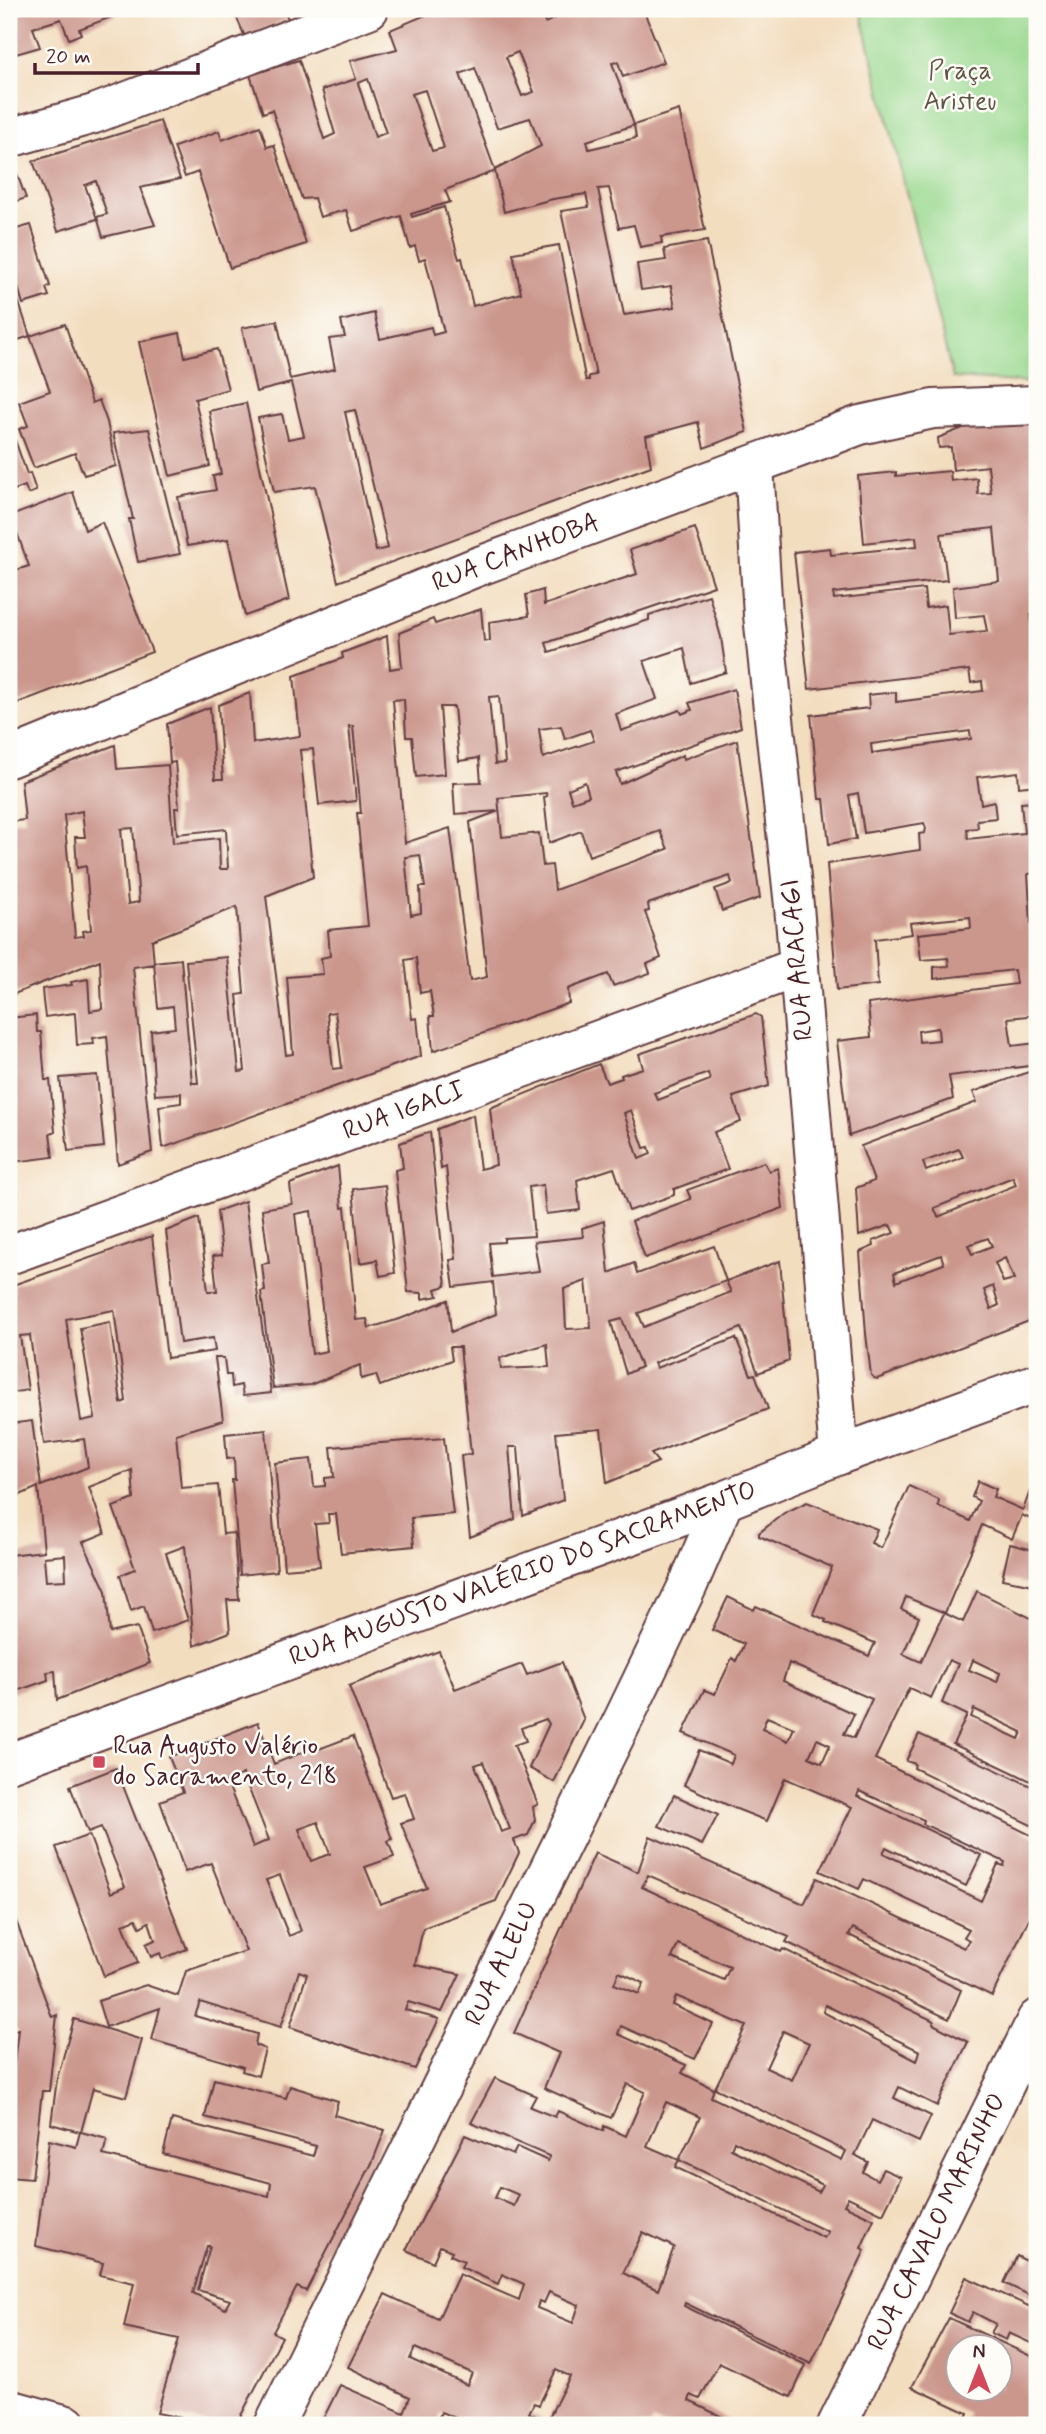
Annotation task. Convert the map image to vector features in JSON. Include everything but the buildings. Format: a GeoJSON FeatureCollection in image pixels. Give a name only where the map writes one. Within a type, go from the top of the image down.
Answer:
{"type":"FeatureCollection","features":[{"type":"Feature","properties":{"kind":"street"},"geometry":{"type":"LineString","coordinates":[[9,138],[94,114],[369,9]]}},
{"type":"Feature","properties":{"kind":"street","name":"RUA CANHOBA"},"geometry":{"type":"LineString","coordinates":[[9,758],[474,568],[860,425],[933,409],[1037,405]]}},
{"type":"Feature","properties":{"kind":"street","name":"RUA ARACAGI"},"geometry":{"type":"LineString","coordinates":[[754,465],[763,615],[799,967],[839,1455]]}},
{"type":"Feature","properties":{"kind":"street","name":"RUA IGACI"},"geometry":{"type":"LineString","coordinates":[[9,1255],[799,967]]}},
{"type":"Feature","properties":{"kind":"street","name":"RUA AUGUSTO VALÉRIO DO SACRAMENTO"},"geometry":{"type":"LineString","coordinates":[[9,1763],[724,1501],[839,1455],[1037,1383]]}},
{"type":"Feature","properties":{"kind":"street","name":"RUA ALELU"},"geometry":{"type":"LineString","coordinates":[[274,2425],[624,1717],[688,1585],[724,1501]]}},
{"type":"Feature","properties":{"kind":"street","name":"RUA CAVALO MARINHO"},"geometry":{"type":"LineString","coordinates":[[837,2425],[1037,2019]]}},
{"type":"Feature","properties":{"kind":"street"},"geometry":{"type":"LineString","coordinates":[[9,2409],[67,2425]]}},
{"type":"Feature","properties":{"kind":"green space","name":"Praça Aristeu"},"geometry":{"type":"Polygon","coordinates":[[[860,9],[1037,9],[1037,383],[953,378],[860,9]]]}},
{"type":"Feature","properties":{"kind":"place","name":"Rua Augusto Valério do Sacramento, 218"},"geometry":{"type":"Point","coordinates":[99,1762]}}]}
